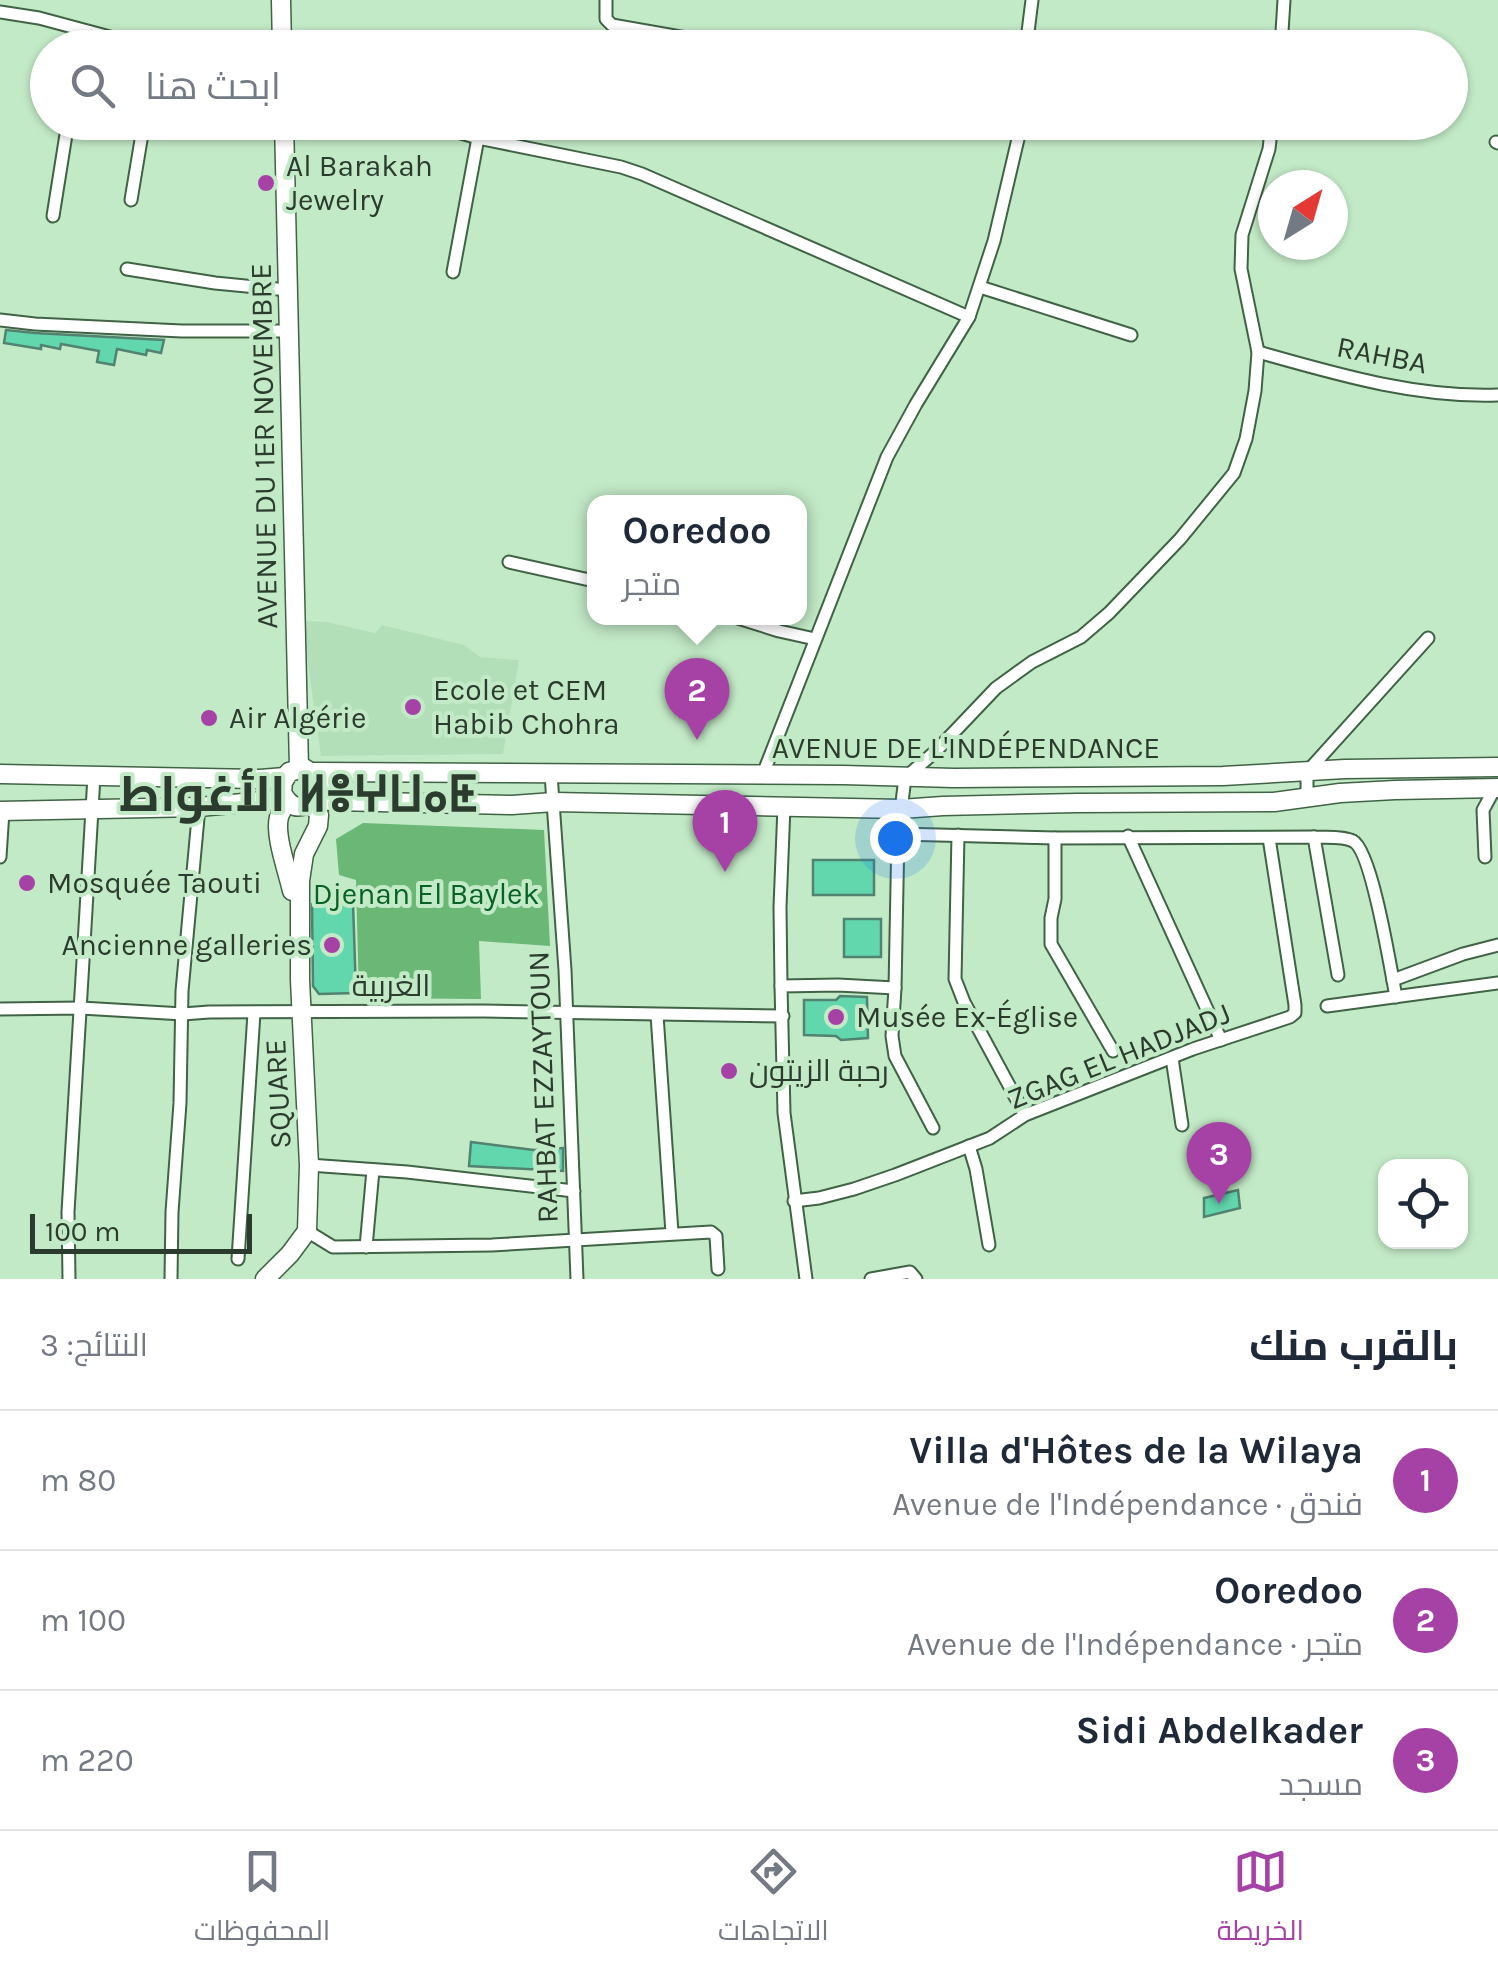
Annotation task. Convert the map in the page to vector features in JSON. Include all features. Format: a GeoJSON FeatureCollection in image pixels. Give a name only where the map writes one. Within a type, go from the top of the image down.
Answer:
{"type":"FeatureCollection","features":[{"type":"Feature","properties":{"kind":"main road"},"geometry":{"type":"LineString","coordinates":[[281,0],[282,30]]}},
{"type":"Feature","properties":{"kind":"main road","name":"AVENUE DU 1ER NOVEMBRE"},"geometry":{"type":"LineString","coordinates":[[284,140],[299,772]]}},
{"type":"Feature","properties":{"kind":"main road","name":"AVENUE DE L'INDÉPENDANCE"},"geometry":{"type":"LineString","coordinates":[[0,774],[260,780],[299,772],[905,778],[1223,776],[1498,767]]}},
{"type":"Feature","properties":{"kind":"main road"},"geometry":{"type":"LineString","coordinates":[[2,811],[198,807],[286,800],[303,808],[314,803],[321,790],[318,777],[299,772],[282,788],[286,800],[279,817],[280,836],[300,926]]}},
{"type":"Feature","properties":{"kind":"main road","name":"AVENUE DE L'INDÉPENDANCE"},"geometry":{"type":"LineString","coordinates":[[314,803],[554,802],[901,809],[1274,802],[1340,793],[1496,788]]}},
{"type":"Feature","properties":{"kind":"main road"},"geometry":{"type":"LineString","coordinates":[[300,926],[302,862],[318,826],[319,814],[314,803]]}},
{"type":"Feature","properties":{"kind":"main road","name":"SQUARE"},"geometry":{"type":"LineString","coordinates":[[300,926],[308,1231]]}},
{"type":"Feature","properties":{"kind":"main road"},"geometry":{"type":"LineString","coordinates":[[265,1279],[308,1231]]}},
{"type":"Feature","properties":{"kind":"street"},"geometry":{"type":"LineString","coordinates":[[606,0],[606,19],[612,25],[640,30]]}},
{"type":"Feature","properties":{"kind":"street"},"geometry":{"type":"LineString","coordinates":[[1028,30],[1032,0]]}},
{"type":"Feature","properties":{"kind":"street"},"geometry":{"type":"LineString","coordinates":[[1282,30],[1284,0]]}},
{"type":"Feature","properties":{"kind":"street"},"geometry":{"type":"LineString","coordinates":[[0,12],[79,30]]}},
{"type":"Feature","properties":{"kind":"street"},"geometry":{"type":"LineString","coordinates":[[53,216],[65,140]]}},
{"type":"Feature","properties":{"kind":"street"},"geometry":{"type":"LineString","coordinates":[[132,200],[141,140]]}},
{"type":"Feature","properties":{"kind":"street"},"geometry":{"type":"LineString","coordinates":[[453,272],[478,140]]}},
{"type":"Feature","properties":{"kind":"street"},"geometry":{"type":"LineString","coordinates":[[488,140],[642,174],[969,317]]}},
{"type":"Feature","properties":{"kind":"street"},"geometry":{"type":"LineString","coordinates":[[764,774],[886,457],[969,317],[994,241],[1018,140]]}},
{"type":"Feature","properties":{"kind":"street"},"geometry":{"type":"LineString","coordinates":[[933,1128],[894,1056],[892,1036],[898,834],[905,778],[996,688],[1032,662],[1080,636],[1109,613],[1192,526],[1234,472],[1242,454],[1255,391],[1258,352],[1246,303],[1241,255],[1246,219],[1270,140]]}},
{"type":"Feature","properties":{"kind":"street"},"geometry":{"type":"LineString","coordinates":[[127,269],[288,290]]}},
{"type":"Feature","properties":{"kind":"street"},"geometry":{"type":"LineString","coordinates":[[980,286],[1131,335]]}},
{"type":"Feature","properties":{"kind":"street"},"geometry":{"type":"LineString","coordinates":[[0,320],[182,331],[289,330]]}},
{"type":"Feature","properties":{"kind":"street","name":"RAHBA"},"geometry":{"type":"LineString","coordinates":[[1258,352],[1394,387],[1498,395]]}},
{"type":"Feature","properties":{"kind":"street"},"geometry":{"type":"LineString","coordinates":[[509,562],[587,579]]}},
{"type":"Feature","properties":{"kind":"street"},"geometry":{"type":"LineString","coordinates":[[761,625],[815,639]]}},
{"type":"Feature","properties":{"kind":"street"},"geometry":{"type":"LineString","coordinates":[[1307,798],[1307,772],[1428,638]]}},
{"type":"Feature","properties":{"kind":"street","name":"RAHBAT EZZAYTOUN"},"geometry":{"type":"LineString","coordinates":[[551,774],[565,970],[577,1279]]}},
{"type":"Feature","properties":{"kind":"street"},"geometry":{"type":"LineString","coordinates":[[69,1279],[68,1212],[94,776]]}},
{"type":"Feature","properties":{"kind":"street"},"geometry":{"type":"LineString","coordinates":[[1485,858],[1483,810],[1496,788]]}},
{"type":"Feature","properties":{"kind":"street"},"geometry":{"type":"LineString","coordinates":[[784,806],[780,907],[784,1113],[806,1279]]}},
{"type":"Feature","properties":{"kind":"street"},"geometry":{"type":"LineString","coordinates":[[171,1279],[185,952],[198,807]]}},
{"type":"Feature","properties":{"kind":"street"},"geometry":{"type":"LineString","coordinates":[[0,858],[2,811]]}},
{"type":"Feature","properties":{"kind":"street"},"geometry":{"type":"LineString","coordinates":[[898,834],[1314,837],[1354,841],[1370,870],[1396,997]]}},
{"type":"Feature","properties":{"kind":"street"},"geometry":{"type":"LineString","coordinates":[[958,835],[955,980],[1025,1115]]}},
{"type":"Feature","properties":{"kind":"street"},"geometry":{"type":"LineString","coordinates":[[1128,836],[1221,1040]]}},
{"type":"Feature","properties":{"kind":"street"},"geometry":{"type":"LineString","coordinates":[[1314,837],[1338,975]]}},
{"type":"Feature","properties":{"kind":"street"},"geometry":{"type":"LineString","coordinates":[[1055,838],[1050,944],[1113,1051]]}},
{"type":"Feature","properties":{"kind":"street","name":"ZGAG EL HADJADJ"},"geometry":{"type":"LineString","coordinates":[[794,1200],[854,1189],[990,1138],[1025,1115],[1296,1013],[1269,838]]}},
{"type":"Feature","properties":{"kind":"street"},"geometry":{"type":"LineString","coordinates":[[1393,980],[1463,954],[1498,946]]}},
{"type":"Feature","properties":{"kind":"street"},"geometry":{"type":"LineString","coordinates":[[1327,1006],[1498,984]]}},
{"type":"Feature","properties":{"kind":"street"},"geometry":{"type":"LineString","coordinates":[[782,986],[895,988]]}},
{"type":"Feature","properties":{"kind":"street","name":"الغربية"},"geometry":{"type":"LineString","coordinates":[[0,1009],[80,1008],[182,1014],[302,1011],[783,1016]]}},
{"type":"Feature","properties":{"kind":"street"},"geometry":{"type":"LineString","coordinates":[[238,1259],[254,1013]]}},
{"type":"Feature","properties":{"kind":"street"},"geometry":{"type":"LineString","coordinates":[[657,1015],[672,1233]]}},
{"type":"Feature","properties":{"kind":"street"},"geometry":{"type":"LineString","coordinates":[[1172,1058],[1182,1126]]}},
{"type":"Feature","properties":{"kind":"street"},"geometry":{"type":"LineString","coordinates":[[968,1146],[976,1169],[989,1244]]}},
{"type":"Feature","properties":{"kind":"street"},"geometry":{"type":"LineString","coordinates":[[309,1165],[574,1191]]}},
{"type":"Feature","properties":{"kind":"street"},"geometry":{"type":"LineString","coordinates":[[366,1247],[373,1170]]}},
{"type":"Feature","properties":{"kind":"street"},"geometry":{"type":"LineString","coordinates":[[308,1231],[334,1247],[492,1244],[711,1232],[716,1236],[718,1270]]}},
{"type":"Feature","properties":{"kind":"street"},"geometry":{"type":"LineString","coordinates":[[871,1279],[910,1272],[916,1279]]}},
{"type":"Feature","properties":{"kind":"shaded area","name":"Ecole et CEM Habib Chohra"},"geometry":{"type":"Polygon","coordinates":[[[302,621],[327,622],[375,633],[382,625],[464,645],[480,657],[519,660],[503,754],[321,756],[302,621]]]}},
{"type":"Feature","properties":{"kind":"green space","name":"Djenan El Baylek"},"geometry":{"type":"Polygon","coordinates":[[[363,823],[544,830],[550,946],[479,941],[481,999],[359,998],[356,880],[339,875],[336,839],[363,823]]]}},
{"type":"Feature","properties":{"kind":"building"},"geometry":{"type":"Polygon","coordinates":[[[6,330],[164,340],[161,353],[147,350],[146,355],[117,349],[114,365],[97,362],[99,351],[61,344],[60,349],[41,345],[41,349],[4,343],[6,330]]]}},
{"type":"Feature","properties":{"kind":"building"},"geometry":{"type":"Polygon","coordinates":[[[813,860],[874,860],[874,895],[813,895],[813,860]]]}},
{"type":"Feature","properties":{"kind":"building","name":"Ancienne galleries"},"geometry":{"type":"Polygon","coordinates":[[[318,899],[353,903],[356,993],[319,994],[313,986],[312,904],[318,899]]]}},
{"type":"Feature","properties":{"kind":"building"},"geometry":{"type":"Polygon","coordinates":[[[844,919],[881,919],[881,957],[844,957],[844,919]]]}},
{"type":"Feature","properties":{"kind":"building","name":"Musée Ex-Église"},"geometry":{"type":"Polygon","coordinates":[[[840,996],[867,997],[868,1038],[841,1040],[836,1036],[804,1035],[804,1000],[836,1000],[840,996]]]}},
{"type":"Feature","properties":{"kind":"building"},"geometry":{"type":"Polygon","coordinates":[[[471,1142],[534,1150],[563,1148],[563,1171],[469,1166],[471,1142]]]}},
{"type":"Feature","properties":{"kind":"building"},"geometry":{"type":"Polygon","coordinates":[[[1238,1190],[1240,1208],[1204,1217],[1204,1198],[1238,1190]]]}},
{"type":"Feature","properties":{"kind":"place","name":"Al Barakah Jewelry"},"geometry":{"type":"Point","coordinates":[266,183]}},
{"type":"Feature","properties":{"kind":"place","name":"Ecole et CEM Habib Chohra"},"geometry":{"type":"Point","coordinates":[413,707]}},
{"type":"Feature","properties":{"kind":"place","name":"Air Algérie"},"geometry":{"type":"Point","coordinates":[209,718]}},
{"type":"Feature","properties":{"kind":"place","name":"Ooredoo"},"geometry":{"type":"Point","coordinates":[697,740]}},
{"type":"Feature","properties":{"kind":"place","name":"Villa d'Hôtes de la Wilaya"},"geometry":{"type":"Point","coordinates":[725,872]}},
{"type":"Feature","properties":{"kind":"place","name":"Mosquée Taouti"},"geometry":{"type":"Point","coordinates":[27,883]}},
{"type":"Feature","properties":{"kind":"place","name":"Ancienne galleries"},"geometry":{"type":"Point","coordinates":[332,945]}},
{"type":"Feature","properties":{"kind":"place","name":"Musée Ex-Église"},"geometry":{"type":"Point","coordinates":[836,1017]}},
{"type":"Feature","properties":{"kind":"place","name":"رحبة الزيتون"},"geometry":{"type":"Point","coordinates":[729,1071]}},
{"type":"Feature","properties":{"kind":"place","name":"Sidi Abdelkader"},"geometry":{"type":"Point","coordinates":[1219,1204]}},
{"type":"Feature","properties":{"kind":"district","name":"الأغواط ⵍⴻⵖⵡⴰⵟ"},"geometry":{"type":"Point","coordinates":[299,793]}}]}
